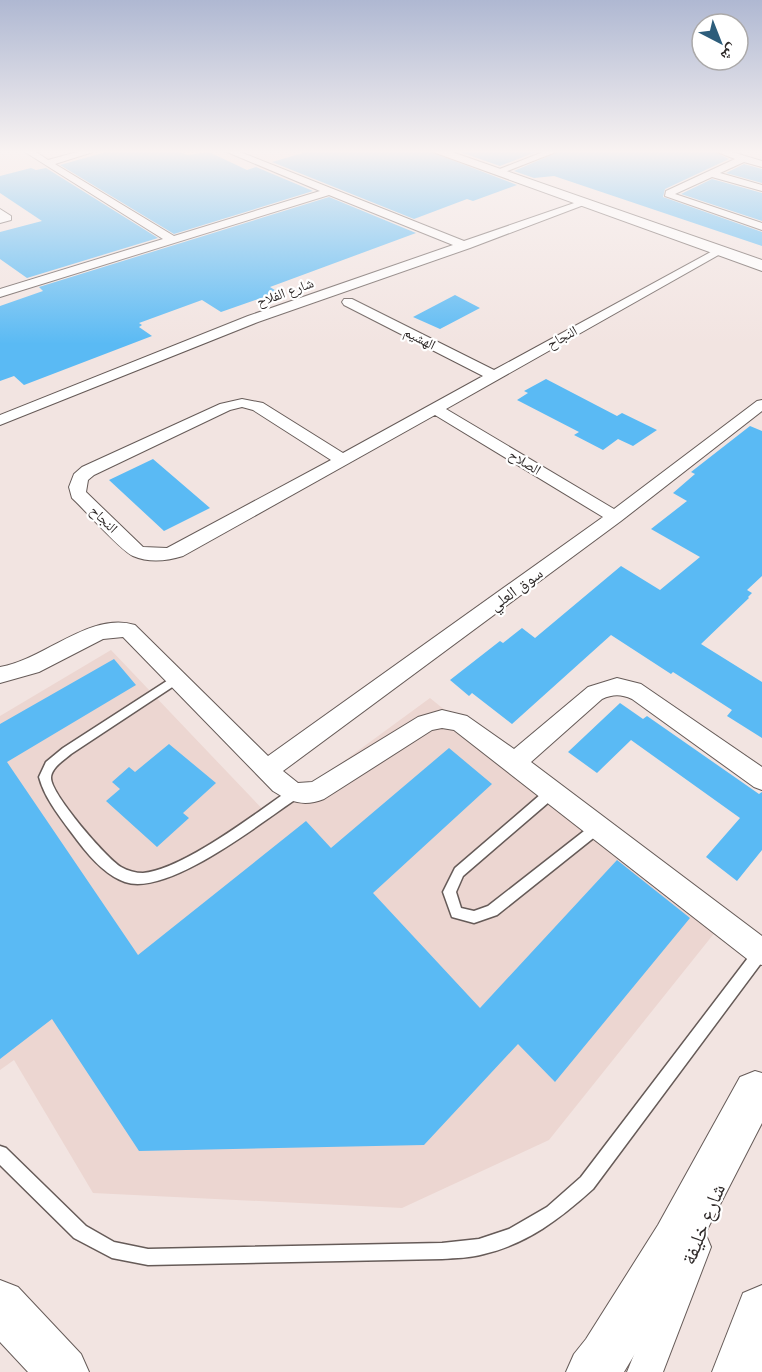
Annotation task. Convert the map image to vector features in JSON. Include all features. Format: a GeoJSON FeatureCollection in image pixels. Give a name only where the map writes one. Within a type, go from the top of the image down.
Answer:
{"type":"FeatureCollection","features":[{"type":"Feature","properties":{"kind":"main road"},"geometry":{"type":"LineString","coordinates":[[740,1372],[762,1312]]}},
{"type":"Feature","properties":{"kind":"street"},"geometry":{"type":"LineString","coordinates":[[134,216],[173,240]]}},
{"type":"Feature","properties":{"kind":"street"},"geometry":{"type":"LineString","coordinates":[[0,293],[250,216]]}},
{"type":"Feature","properties":{"kind":"street"},"geometry":{"type":"LineString","coordinates":[[392,216],[466,246]]}},
{"type":"Feature","properties":{"kind":"street","name":"شارع الفلاح"},"geometry":{"type":"LineString","coordinates":[[0,420],[253,319],[549,216]]}},
{"type":"Feature","properties":{"kind":"street"},"geometry":{"type":"LineString","coordinates":[[621,216],[762,266]]}},
{"type":"Feature","properties":{"kind":"street"},"geometry":{"type":"LineString","coordinates":[[729,216],[762,227]]}},
{"type":"Feature","properties":{"kind":"street","name":"النجاح"},"geometry":{"type":"LineString","coordinates":[[344,460],[264,409],[242,403],[225,407],[99,465],[80,478],[77,487],[78,495],[137,551],[163,556],[188,546],[344,460],[493,375],[718,251]]}},
{"type":"Feature","properties":{"kind":"street","name":"الهشيم"},"geometry":{"type":"LineString","coordinates":[[348,302],[493,375]]}},
{"type":"Feature","properties":{"kind":"street","name":"سوق العلي"},"geometry":{"type":"LineString","coordinates":[[267,770],[615,517],[762,404]]}},
{"type":"Feature","properties":{"kind":"street","name":"الصلاح"},"geometry":{"type":"LineString","coordinates":[[434,408],[615,517]]}},
{"type":"Feature","properties":{"kind":"street"},"geometry":{"type":"LineString","coordinates":[[0,675],[20,672],[103,632],[120,628],[134,634],[281,784],[295,793],[316,792],[426,723],[442,719],[459,722],[515,762],[597,828],[761,952]]}},
{"type":"Feature","properties":{"kind":"street"},"geometry":{"type":"LineString","coordinates":[[515,762],[596,693],[604,688],[615,686],[627,687],[639,693],[762,780]]}},
{"type":"Feature","properties":{"kind":"street"},"geometry":{"type":"LineString","coordinates":[[592,1372],[604,1357],[675,1242],[759,1084]]}},
{"type":"Feature","properties":{"kind":"street","name":"شارع خليفة"},"geometry":{"type":"LineString","coordinates":[[645,1372],[759,1084]]}},
{"type":"Feature","properties":{"kind":"street"},"geometry":{"type":"LineString","coordinates":[[15,1320],[63,1372]]}},
{"type":"Feature","properties":{"kind":"street"},"geometry":{"type":"LineString","coordinates":[[15,1320],[78,1372]]}},
{"type":"Feature","properties":{"kind":"lane"},"geometry":{"type":"LineString","coordinates":[[176,679],[68,751],[50,765],[45,777],[48,789],[103,862],[128,878],[153,878],[182,867],[295,793]]}},
{"type":"Feature","properties":{"kind":"lane"},"geometry":{"type":"LineString","coordinates":[[552,792],[459,872],[449,892],[457,913],[474,917],[492,911],[597,828]]}},
{"type":"Feature","properties":{"kind":"lane"},"geometry":{"type":"LineString","coordinates":[[0,1154],[80,1232],[112,1250],[148,1257],[442,1251],[484,1246],[523,1232],[557,1211],[587,1183],[761,952]]}},
{"type":"Feature","properties":{"kind":"shaded area"},"geometry":{"type":"Polygon","coordinates":[[[111,650],[269,816],[430,698],[716,931],[549,1140],[402,1208],[93,1193],[14,1060],[0,1070],[0,716],[111,650]]]}},
{"type":"Feature","properties":{"kind":"building"},"geometry":{"type":"Polygon","coordinates":[[[35,216],[123,216],[158,238],[27,278],[0,259],[0,232],[42,221],[35,216]]]}},
{"type":"Feature","properties":{"kind":"building"},"geometry":{"type":"Polygon","coordinates":[[[144,216],[232,216],[174,234],[144,216]]]}},
{"type":"Feature","properties":{"kind":"building"},"geometry":{"type":"Polygon","coordinates":[[[268,216],[375,216],[416,233],[270,287],[278,292],[221,312],[202,300],[139,323],[142,325],[139,327],[152,336],[24,385],[14,376],[0,381],[0,306],[43,291],[39,287],[268,216]]]}},
{"type":"Feature","properties":{"kind":"building"},"geometry":{"type":"Polygon","coordinates":[[[407,216],[422,216],[414,219],[407,216]]]}},
{"type":"Feature","properties":{"kind":"building"},"geometry":{"type":"Polygon","coordinates":[[[673,216],[717,216],[762,232],[762,246],[673,216]]]}},
{"type":"Feature","properties":{"kind":"building"},"geometry":{"type":"Polygon","coordinates":[[[747,216],[762,216],[762,221],[747,216]]]}},
{"type":"Feature","properties":{"kind":"building"},"geometry":{"type":"Polygon","coordinates":[[[455,295],[480,308],[440,329],[413,317],[455,295]]]}},
{"type":"Feature","properties":{"kind":"building"},"geometry":{"type":"Polygon","coordinates":[[[546,379],[617,416],[622,413],[657,430],[633,446],[618,439],[603,450],[574,435],[579,432],[517,400],[528,393],[524,391],[546,379]]]}},
{"type":"Feature","properties":{"kind":"building"},"geometry":{"type":"Polygon","coordinates":[[[750,426],[762,431],[762,576],[747,590],[752,593],[749,598],[701,644],[762,682],[762,738],[727,716],[732,710],[611,635],[512,724],[472,693],[469,696],[450,680],[500,641],[503,643],[522,628],[535,638],[621,566],[660,590],[700,557],[651,529],[687,501],[673,493],[695,474],[691,472],[750,426]]]}},
{"type":"Feature","properties":{"kind":"building"},"geometry":{"type":"Polygon","coordinates":[[[153,459],[210,508],[164,531],[109,480],[153,459]]]}},
{"type":"Feature","properties":{"kind":"building"},"geometry":{"type":"Polygon","coordinates":[[[114,659],[136,685],[7,762],[138,955],[306,821],[331,848],[449,748],[492,784],[373,893],[480,1008],[617,860],[690,918],[555,1082],[518,1044],[424,1145],[139,1151],[52,1019],[0,1059],[0,724],[114,659]]]}},
{"type":"Feature","properties":{"kind":"building"},"geometry":{"type":"Polygon","coordinates":[[[620,703],[643,719],[647,716],[759,794],[762,792],[762,850],[737,881],[706,857],[740,818],[631,740],[597,773],[568,752],[620,703]]]}},
{"type":"Feature","properties":{"kind":"building"},"geometry":{"type":"Polygon","coordinates":[[[169,744],[216,783],[183,813],[189,818],[157,847],[106,801],[120,789],[112,782],[129,767],[135,772],[169,744]]]}}]}
